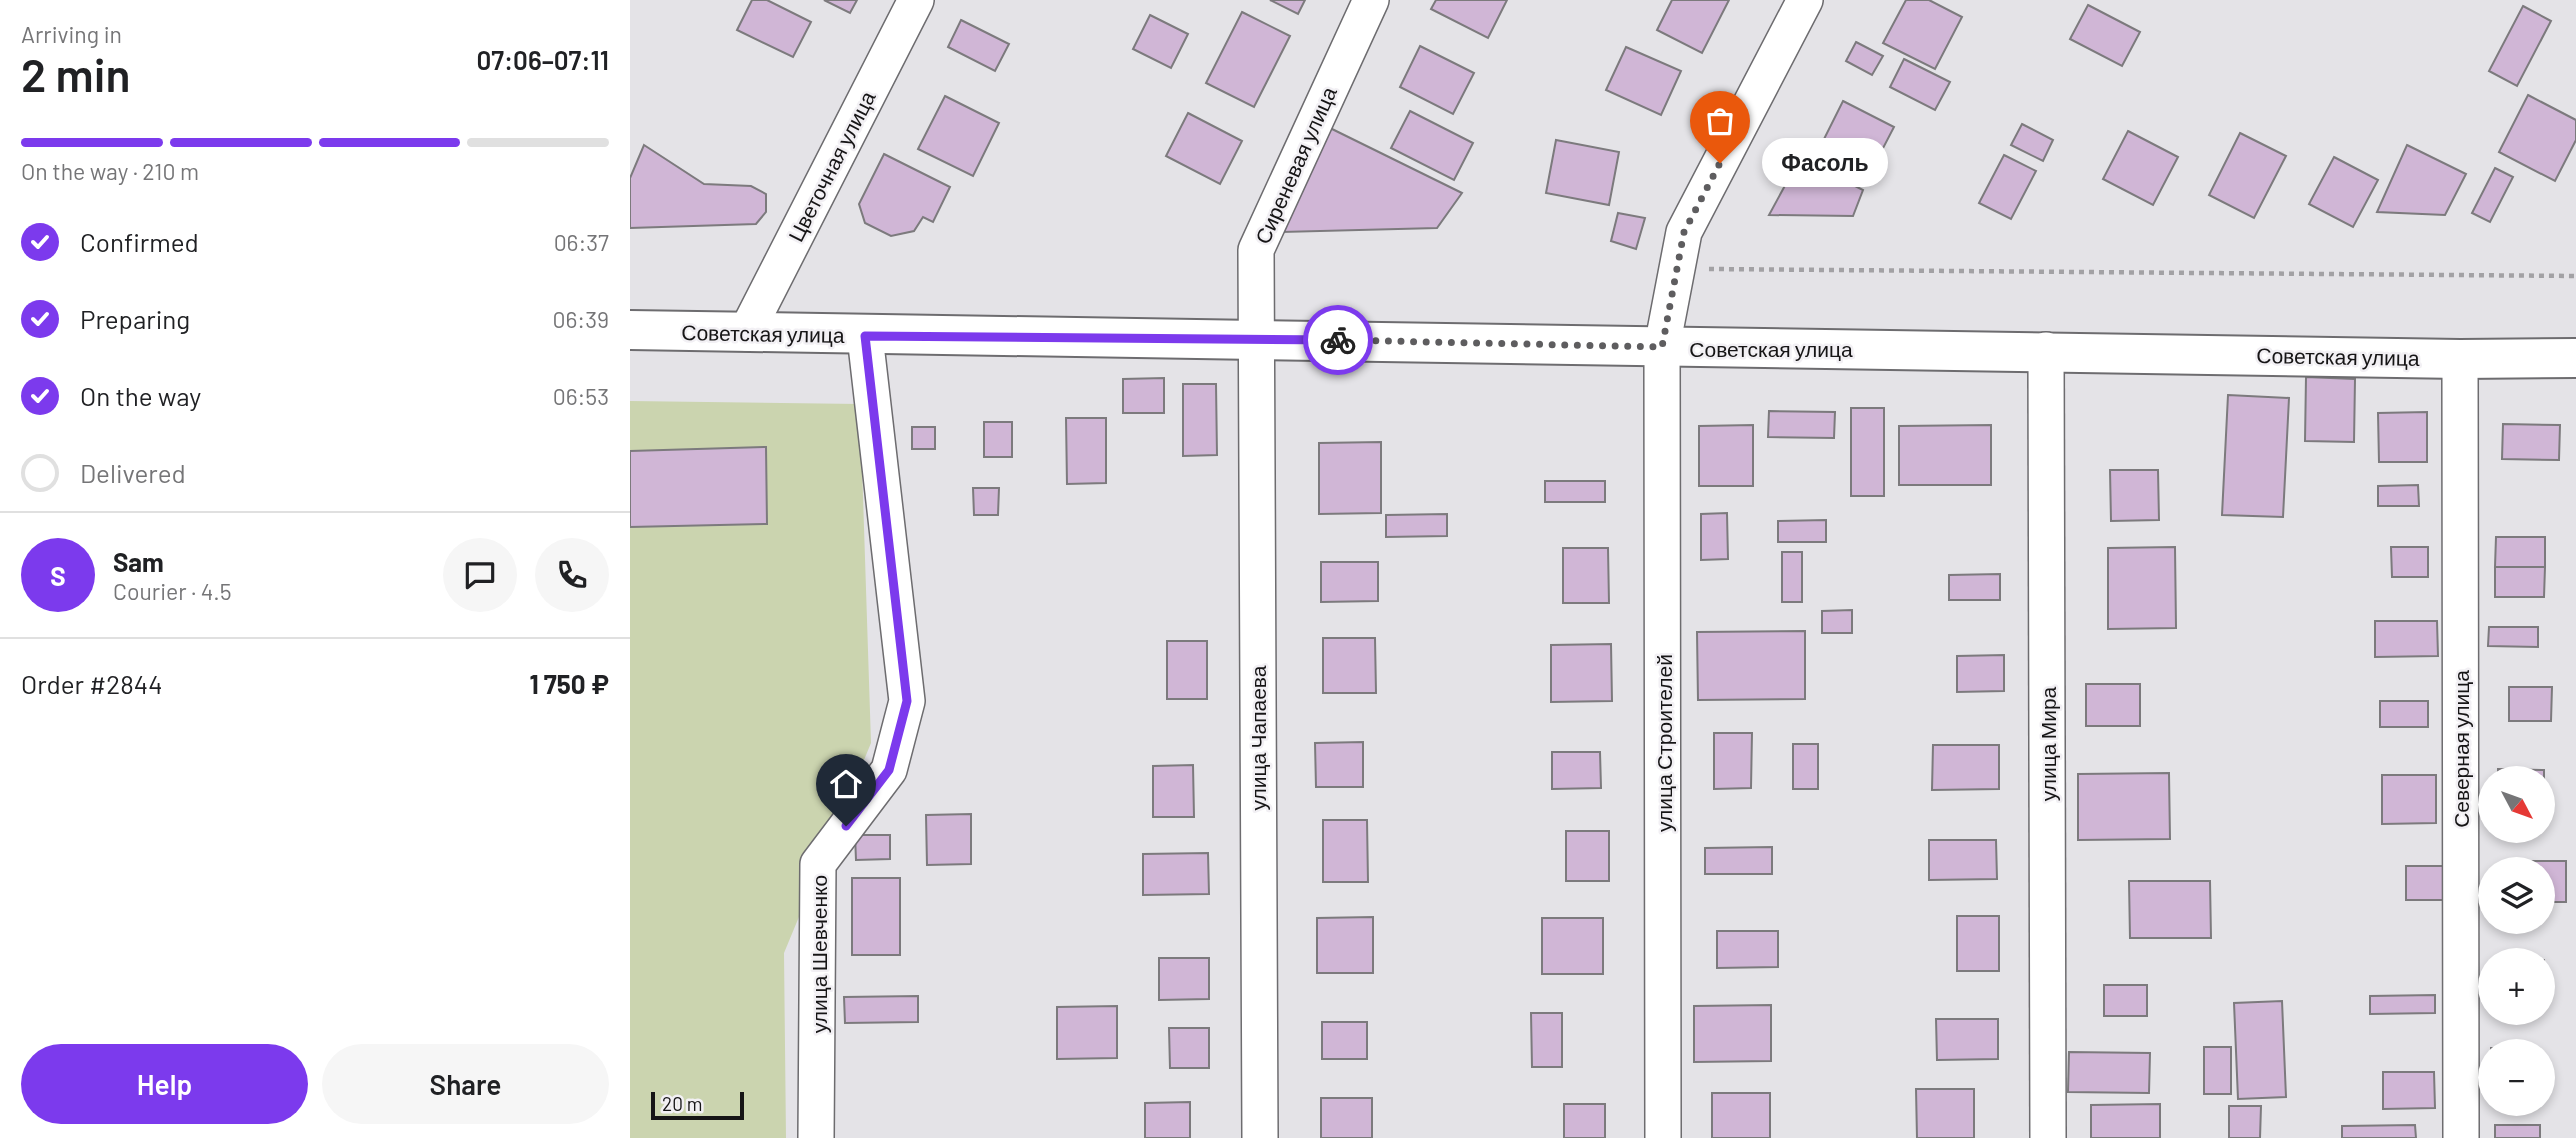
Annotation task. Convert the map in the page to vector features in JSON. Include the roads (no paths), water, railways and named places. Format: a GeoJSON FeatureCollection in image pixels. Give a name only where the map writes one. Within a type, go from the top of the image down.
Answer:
{"type":"FeatureCollection","features":[{"type":"Feature","properties":{"kind":"main road","name":"Советская улица"},"geometry":{"type":"LineString","coordinates":[[630,330],[865,336],[1254,338],[1662,347],[2046,350],[2460,359],[2576,358]]}},
{"type":"Feature","properties":{"kind":"street","name":"Цветочная улица"},"geometry":{"type":"LineString","coordinates":[[746,333],[916,0]]}},
{"type":"Feature","properties":{"kind":"street","name":"Сиреневая улица"},"geometry":{"type":"LineString","coordinates":[[1254,338],[1256,250],[1371,0]]}},
{"type":"Feature","properties":{"kind":"street","name":"улица Строителей"},"geometry":{"type":"LineString","coordinates":[[1664,1138],[1662,347],[1684,232],[1805,0]]}},
{"type":"Feature","properties":{"kind":"street","name":"улица Шевченко"},"geometry":{"type":"LineString","coordinates":[[816,1138],[818,864],[889,770],[907,701],[865,336]]}},
{"type":"Feature","properties":{"kind":"street","name":"улица Чапаева"},"geometry":{"type":"LineString","coordinates":[[1254,338],[1260,1138]]}},
{"type":"Feature","properties":{"kind":"street","name":"улица Мира"},"geometry":{"type":"LineString","coordinates":[[2046,350],[2048,1138]]}},
{"type":"Feature","properties":{"kind":"street","name":"Северная улица"},"geometry":{"type":"LineString","coordinates":[[2460,359],[2461,1138]]}},
{"type":"Feature","properties":{"kind":"place","name":"Фасоль"},"geometry":{"type":"Point","coordinates":[1720,163]}}]}
